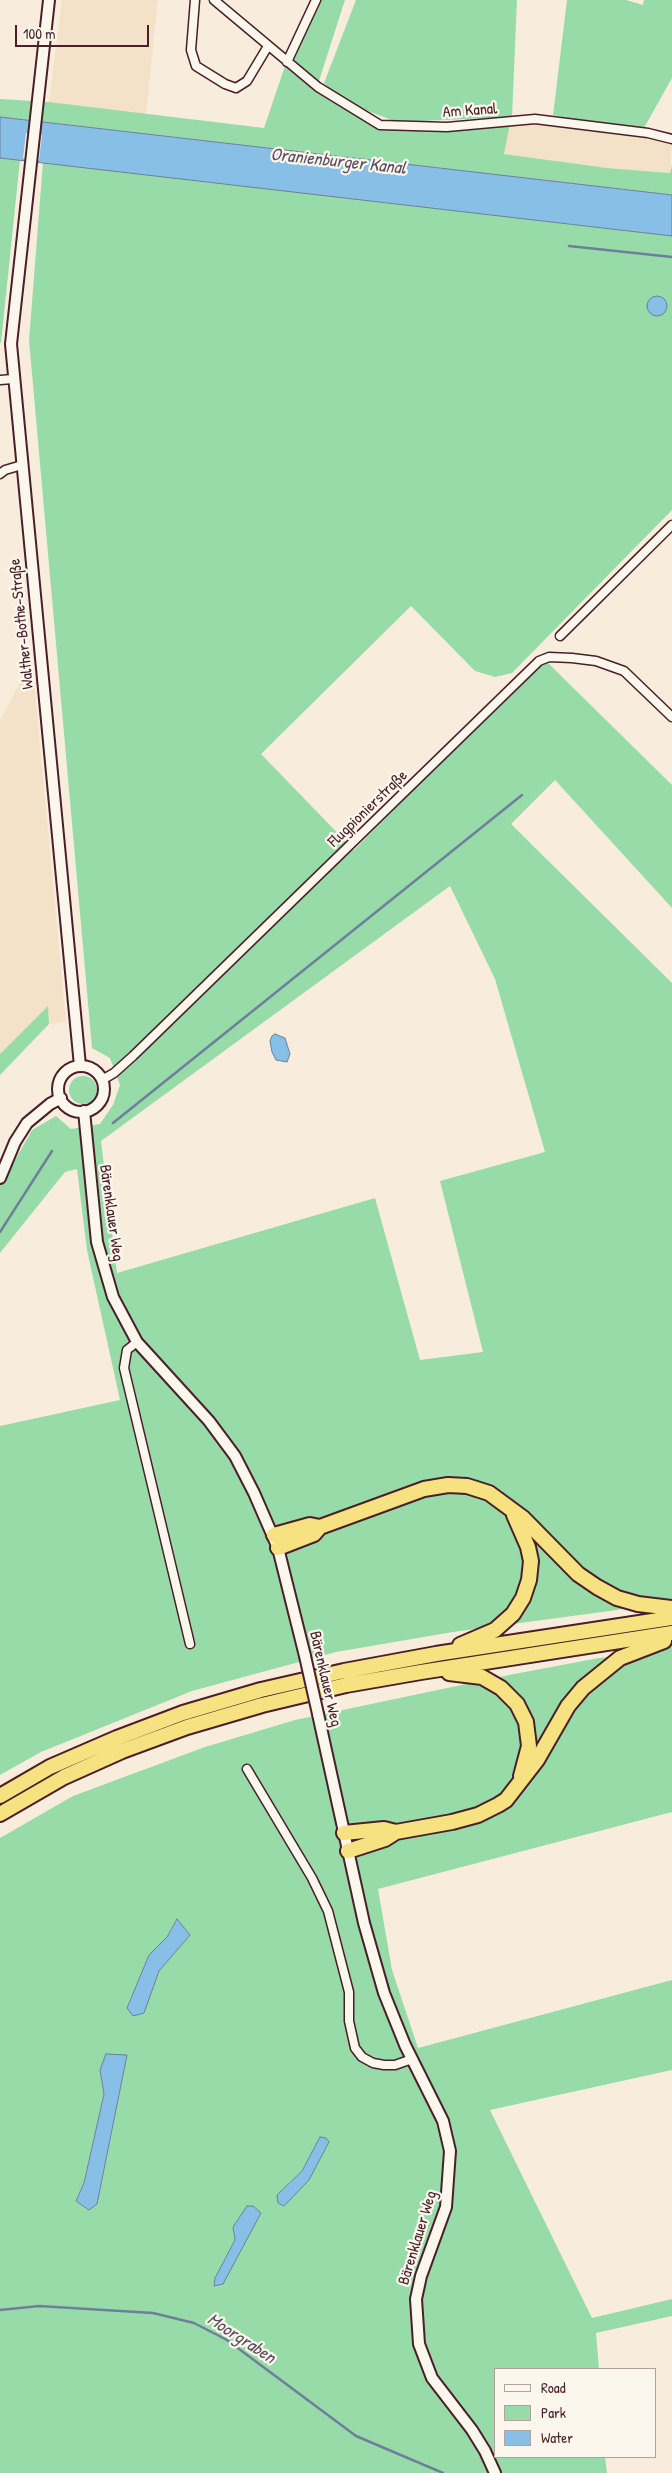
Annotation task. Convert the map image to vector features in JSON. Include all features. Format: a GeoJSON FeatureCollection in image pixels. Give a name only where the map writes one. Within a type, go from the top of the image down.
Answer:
{"type":"FeatureCollection","features":[{"type":"Feature","properties":{"kind":"highway"},"geometry":{"type":"LineString","coordinates":[[276,1542],[310,1525],[320,1527],[424,1489],[448,1485],[467,1486],[489,1493],[523,1518],[578,1574],[597,1587],[617,1598],[638,1604],[672,1608]]}},
{"type":"Feature","properties":{"kind":"highway"},"geometry":{"type":"LineString","coordinates":[[436,1654],[495,1630],[513,1614],[523,1598],[529,1580],[531,1561],[520,1526],[510,1508]]}},
{"type":"Feature","properties":{"kind":"highway"},"geometry":{"type":"LineString","coordinates":[[0,1796],[50,1766],[183,1713],[261,1690],[344,1671],[436,1654],[672,1618]]}},
{"type":"Feature","properties":{"kind":"highway"},"geometry":{"type":"LineString","coordinates":[[0,1814],[64,1777],[122,1751],[187,1727],[262,1705],[346,1685],[420,1672],[672,1633]]}},
{"type":"Feature","properties":{"kind":"highway"},"geometry":{"type":"LineString","coordinates":[[348,1851],[385,1839],[396,1832],[478,1815],[506,1800],[537,1760],[568,1706],[583,1688],[620,1658],[672,1638]]}},
{"type":"Feature","properties":{"kind":"highway"},"geometry":{"type":"LineString","coordinates":[[420,1672],[482,1677],[501,1688],[516,1704],[526,1722],[529,1746],[524,1770],[515,1789]]}},
{"type":"Feature","properties":{"kind":"highway"},"geometry":{"type":"LineString","coordinates":[[344,1833],[384,1829],[396,1832]]}},
{"type":"Feature","properties":{"kind":"street","name":"Walther-Bothe-Straße"},"geometry":{"type":"LineString","coordinates":[[49,0],[12,328],[13,379],[80,1066]]}},
{"type":"Feature","properties":{"kind":"street"},"geometry":{"type":"LineString","coordinates":[[195,0],[192,50],[196,66],[210,75],[236,88],[247,81],[268,46]]}},
{"type":"Feature","properties":{"kind":"street","name":"Am Kanal"},"geometry":{"type":"LineString","coordinates":[[214,0],[318,87],[380,125],[447,127],[535,119],[672,139]]}},
{"type":"Feature","properties":{"kind":"street"},"geometry":{"type":"LineString","coordinates":[[287,62],[316,0]]}},
{"type":"Feature","properties":{"kind":"street"},"geometry":{"type":"LineString","coordinates":[[0,380],[13,379]]}},
{"type":"Feature","properties":{"kind":"street"},"geometry":{"type":"LineString","coordinates":[[0,474],[5,470],[22,465]]}},
{"type":"Feature","properties":{"kind":"street"},"geometry":{"type":"LineString","coordinates":[[560,636],[672,525]]}},
{"type":"Feature","properties":{"kind":"street","name":"Flugpionierstraße"},"geometry":{"type":"LineString","coordinates":[[102,1080],[114,1073],[133,1056],[539,661],[549,657],[572,658],[596,662],[624,671],[672,717]]}},
{"type":"Feature","properties":{"kind":"street"},"geometry":{"type":"LineString","coordinates":[[80,1066],[94,1070],[102,1080],[104,1090],[101,1100],[94,1107],[84,1111],[71,1108],[61,1098],[59,1088],[62,1078],[68,1070],[80,1066]]}},
{"type":"Feature","properties":{"kind":"street"},"geometry":{"type":"LineString","coordinates":[[0,1178],[15,1142],[27,1123],[50,1104],[61,1098]]}},
{"type":"Feature","properties":{"kind":"street","name":"Bärenklauer Weg"},"geometry":{"type":"LineString","coordinates":[[84,1111],[99,1249],[113,1297],[137,1342],[208,1421],[234,1456],[276,1542],[305,1656],[364,1923],[384,1993],[412,2059],[443,2121],[450,2151],[446,2208],[421,2276],[416,2299],[419,2344],[432,2378],[472,2430],[485,2450],[495,2473]]}},
{"type":"Feature","properties":{"kind":"street"},"geometry":{"type":"LineString","coordinates":[[137,1342],[127,1350],[124,1368],[190,1644]]}},
{"type":"Feature","properties":{"kind":"street"},"geometry":{"type":"LineString","coordinates":[[247,1769],[312,1878],[328,1911],[349,1992],[349,2021],[354,2048],[362,2057],[384,2066],[395,2065],[412,2059]]}},
{"type":"Feature","properties":{"kind":"shaded area"},"geometry":{"type":"Polygon","coordinates":[[[62,0],[158,0],[146,114],[49,102],[62,0]]]}},
{"type":"Feature","properties":{"kind":"shaded area"},"geometry":{"type":"Polygon","coordinates":[[[510,124],[554,124],[645,137],[672,144],[670,173],[607,168],[503,154],[510,124]]]}},
{"type":"Feature","properties":{"kind":"shaded area"},"geometry":{"type":"Polygon","coordinates":[[[32,659],[66,1022],[49,1024],[48,1006],[0,1054],[0,721],[32,659]]]}},
{"type":"Feature","properties":{"kind":"green space"},"geometry":{"type":"Polygon","coordinates":[[[319,0],[345,0],[318,84],[292,58],[319,0]]]}},
{"type":"Feature","properties":{"kind":"green space"},"geometry":{"type":"Polygon","coordinates":[[[356,0],[517,0],[512,117],[397,122],[344,102],[324,83],[356,0]]]}},
{"type":"Feature","properties":{"kind":"green space"},"geometry":{"type":"Polygon","coordinates":[[[567,0],[626,0],[643,5],[644,0],[672,0],[672,78],[644,128],[599,124],[553,115],[567,0]]]}},
{"type":"Feature","properties":{"kind":"green space"},"geometry":{"type":"Polygon","coordinates":[[[285,66],[315,90],[379,128],[447,129],[510,124],[504,154],[607,168],[670,173],[672,165],[672,195],[0,117],[0,99],[49,102],[264,128],[285,66]]]}},
{"type":"Feature","properties":{"kind":"green space"},"geometry":{"type":"Polygon","coordinates":[[[0,158],[20,160],[1,343],[0,343],[0,158]]]}},
{"type":"Feature","properties":{"kind":"green space"},"geometry":{"type":"Polygon","coordinates":[[[43,162],[672,236],[672,510],[512,673],[495,677],[475,671],[411,606],[261,754],[354,850],[531,671],[548,663],[672,785],[672,908],[555,780],[511,824],[672,983],[672,1812],[378,1889],[392,1970],[418,2048],[672,1980],[672,2070],[490,2110],[592,2318],[672,2299],[672,2316],[596,2333],[599,2368],[494,2368],[494,2458],[605,2458],[607,2473],[0,2473],[0,1838],[73,1796],[205,1747],[295,1720],[599,1658],[662,1652],[655,1599],[617,1610],[453,1632],[336,1652],[192,1691],[41,1752],[0,1775],[0,1426],[120,1400],[87,1250],[77,1169],[65,1172],[0,1253],[0,1169],[10,1169],[32,1130],[56,1116],[71,1129],[100,1124],[113,1105],[120,1085],[110,1058],[92,1048],[29,340],[43,162]],[[450,886],[101,1141],[117,1273],[375,1198],[420,1360],[483,1352],[440,1181],[545,1152],[495,979],[450,886]],[[176,1920],[167,1937],[149,1955],[127,2008],[190,1935],[176,1920]],[[127,2055],[100,2070],[104,2094],[84,2183],[76,2201],[89,2210],[97,2204],[127,2055]],[[320,2137],[302,2171],[277,2195],[309,2179],[320,2137]],[[253,2206],[215,2278],[261,2214],[253,2206]]]}},
{"type":"Feature","properties":{"kind":"green space"},"geometry":{"type":"Polygon","coordinates":[[[48,1006],[49,1024],[0,1075],[0,1054],[48,1006]]]}},
{"type":"Feature","properties":{"kind":"green space"},"geometry":{"type":"Polygon","coordinates":[[[83,1076],[93,1080],[97,1090],[93,1100],[83,1104],[73,1100],[69,1090],[73,1080],[83,1076]]]}},
{"type":"Feature","properties":{"kind":"water","name":"Oranienburger Kanal"},"geometry":{"type":"Polygon","coordinates":[[[0,117],[672,195],[672,236],[0,158],[0,117]]]}},
{"type":"Feature","properties":{"kind":"water"},"geometry":{"type":"Polygon","coordinates":[[[657,296],[664,299],[667,306],[664,313],[657,316],[650,313],[647,306],[650,299],[657,296]]]}},
{"type":"Feature","properties":{"kind":"water"},"geometry":{"type":"Polygon","coordinates":[[[275,1034],[285,1038],[290,1054],[287,1062],[276,1060],[272,1052],[270,1041],[275,1034]]]}},
{"type":"Feature","properties":{"kind":"water"},"geometry":{"type":"Polygon","coordinates":[[[177,1919],[190,1935],[159,1971],[144,2013],[133,2016],[127,2008],[149,1955],[167,1937],[177,1919]]]}},
{"type":"Feature","properties":{"kind":"water"},"geometry":{"type":"Polygon","coordinates":[[[106,2054],[127,2055],[97,2204],[89,2210],[76,2201],[84,2183],[104,2094],[100,2070],[106,2054]]]}},
{"type":"Feature","properties":{"kind":"water"},"geometry":{"type":"Polygon","coordinates":[[[320,2137],[326,2138],[329,2142],[309,2180],[284,2206],[278,2203],[277,2195],[302,2171],[320,2137]]]}},
{"type":"Feature","properties":{"kind":"water"},"geometry":{"type":"Polygon","coordinates":[[[247,2206],[253,2206],[261,2213],[223,2284],[214,2286],[215,2278],[235,2240],[233,2227],[247,2206]]]}},
{"type":"Feature","properties":{"kind":"pier"},"geometry":{"type":"Polygon","coordinates":[[[26,133],[42,135],[39,160],[23,158],[26,133]]]}},
{"type":"Feature","properties":{"kind":"waterway"},"geometry":{"type":"LineString","coordinates":[[569,246],[672,257]]}},
{"type":"Feature","properties":{"kind":"waterway"},"geometry":{"type":"LineString","coordinates":[[113,1123],[522,795]]}},
{"type":"Feature","properties":{"kind":"waterway"},"geometry":{"type":"LineString","coordinates":[[0,1232],[52,1151]]}},
{"type":"Feature","properties":{"kind":"waterway","name":"Moorgraben"},"geometry":{"type":"LineString","coordinates":[[0,2310],[39,2306],[153,2313],[194,2323],[227,2340],[356,2436],[443,2473]]}}]}
